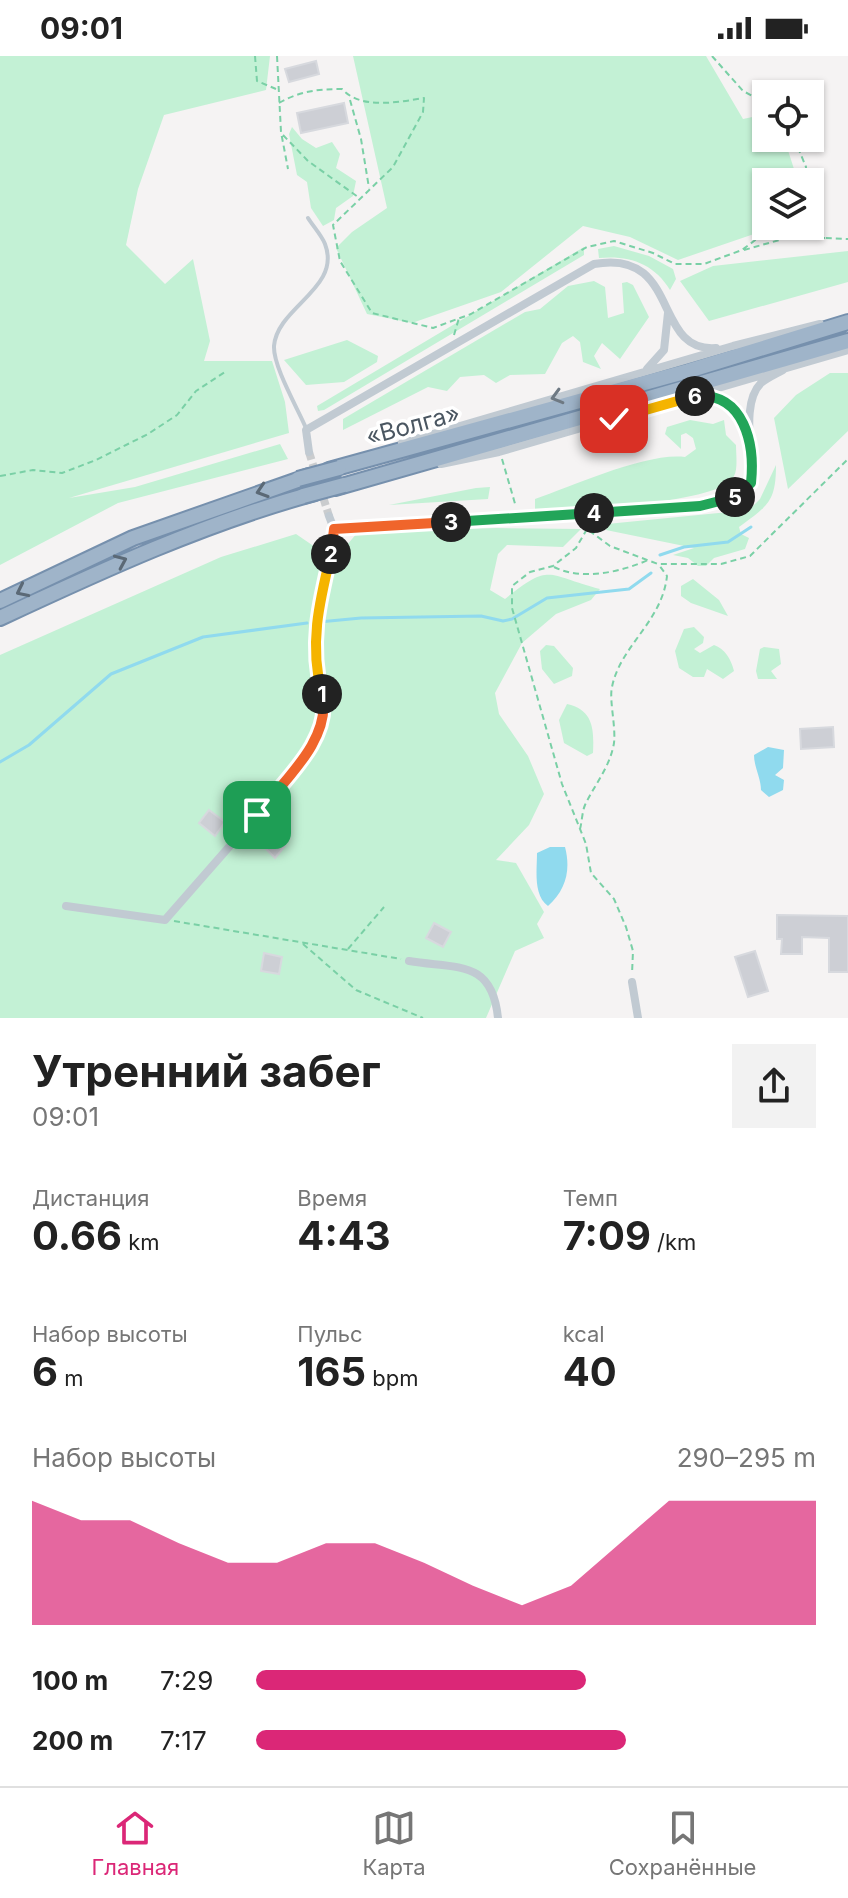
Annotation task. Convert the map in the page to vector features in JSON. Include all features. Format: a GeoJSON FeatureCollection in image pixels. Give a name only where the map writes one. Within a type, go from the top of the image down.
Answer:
{"type":"FeatureCollection","features":[{"type":"Feature","properties":{"kind":"highway","name":"«Волга»"},"geometry":{"type":"LineString","coordinates":[[303,478],[688,371],[848,320]]}},
{"type":"Feature","properties":{"kind":"highway","name":"«Волга»"},"geometry":{"type":"LineString","coordinates":[[0,618],[123,560],[204,528],[286,501],[848,341]]}},
{"type":"Feature","properties":{"kind":"highway"},"geometry":{"type":"LineString","coordinates":[[0,601],[133,538],[303,478]]}},
{"type":"Feature","properties":{"kind":"street"},"geometry":{"type":"LineString","coordinates":[[309,452],[306,430],[594,264],[611,261],[635,267],[653,280],[668,312],[691,344],[704,349],[733,346]]}},
{"type":"Feature","properties":{"kind":"street"},"geometry":{"type":"LineString","coordinates":[[643,373],[664,350],[668,312]]}},
{"type":"Feature","properties":{"kind":"street"},"geometry":{"type":"LineString","coordinates":[[303,478],[353,457],[733,346],[848,320]]}},
{"type":"Feature","properties":{"kind":"street"},"geometry":{"type":"LineString","coordinates":[[398,471],[499,452],[848,350]]}},
{"type":"Feature","properties":{"kind":"street"},"geometry":{"type":"LineString","coordinates":[[334,529],[700,506],[731,500],[751,483],[750,401],[760,384],[783,370]]}},
{"type":"Feature","properties":{"kind":"street"},"geometry":{"type":"LineString","coordinates":[[699,395],[734,407],[749,433]]}},
{"type":"Feature","properties":{"kind":"street"},"geometry":{"type":"LineString","coordinates":[[66,906],[165,920],[257,815],[305,754],[323,725],[324,703],[315,666],[314,626],[334,529],[329,516]]}},
{"type":"Feature","properties":{"kind":"street"},"geometry":{"type":"LineString","coordinates":[[409,961],[479,973],[494,990],[498,1018]]}},
{"type":"Feature","properties":{"kind":"street"},"geometry":{"type":"LineString","coordinates":[[632,982],[638,1018]]}},
{"type":"Feature","properties":{"kind":"lane"},"geometry":{"type":"LineString","coordinates":[[306,430],[274,350],[281,322],[307,297],[325,271],[325,243],[308,218]]}},
{"type":"Feature","properties":{"kind":"path"},"geometry":{"type":"LineString","coordinates":[[255,56],[257,81],[278,89]]}},
{"type":"Feature","properties":{"kind":"path"},"geometry":{"type":"LineString","coordinates":[[277,56],[281,132],[288,169]]}},
{"type":"Feature","properties":{"kind":"path"},"geometry":{"type":"LineString","coordinates":[[712,56],[743,91],[752,96]]}},
{"type":"Feature","properties":{"kind":"path"},"geometry":{"type":"LineString","coordinates":[[279,103],[296,93],[342,89],[350,98],[370,189]]}},
{"type":"Feature","properties":{"kind":"path"},"geometry":{"type":"LineString","coordinates":[[350,98],[380,102],[424,98],[423,112],[393,167],[333,225],[340,261],[372,313],[433,328],[530,282],[587,247],[614,241],[653,253],[675,264],[704,264],[783,239],[848,239]]}},
{"type":"Feature","properties":{"kind":"path"},"geometry":{"type":"LineString","coordinates":[[281,132],[308,161],[359,197]]}},
{"type":"Feature","properties":{"kind":"path"},"geometry":{"type":"LineString","coordinates":[[742,250],[755,240]]}},
{"type":"Feature","properties":{"kind":"path"},"geometry":{"type":"LineString","coordinates":[[450,347],[459,318]]}},
{"type":"Feature","properties":{"kind":"path"},"geometry":{"type":"LineString","coordinates":[[0,476],[33,470],[62,473],[96,460],[148,434],[177,415],[196,391],[225,372]]}},
{"type":"Feature","properties":{"kind":"path"},"geometry":{"type":"LineString","coordinates":[[501,458],[519,517]]}},
{"type":"Feature","properties":{"kind":"path"},"geometry":{"type":"LineString","coordinates":[[583,513],[587,529],[610,546],[658,564],[721,564],[750,556],[848,459]]}},
{"type":"Feature","properties":{"kind":"path"},"geometry":{"type":"LineString","coordinates":[[587,529],[576,548],[553,566],[530,572],[512,586],[512,608],[591,873],[614,899],[626,927],[633,951],[632,982]]}},
{"type":"Feature","properties":{"kind":"path"},"geometry":{"type":"LineString","coordinates":[[553,566],[577,574],[627,569],[649,560]]}},
{"type":"Feature","properties":{"kind":"path"},"geometry":{"type":"LineString","coordinates":[[580,829],[585,806],[600,784],[614,745],[612,688],[628,653],[660,608],[667,576],[658,564]]}},
{"type":"Feature","properties":{"kind":"path"},"geometry":{"type":"LineString","coordinates":[[347,950],[384,907]]}},
{"type":"Feature","properties":{"kind":"path"},"geometry":{"type":"LineString","coordinates":[[165,920],[409,961]]}},
{"type":"Feature","properties":{"kind":"path"},"geometry":{"type":"LineString","coordinates":[[302,943],[356,990],[423,1018]]}},
{"type":"Feature","properties":{"kind":"green space"},"geometry":{"type":"Polygon","coordinates":[[[0,56],[270,56],[266,90],[164,115],[138,189],[126,245],[165,284],[193,259],[210,341],[204,361],[272,361],[285,402],[289,433],[69,498],[135,487],[280,444],[288,459],[118,503],[0,565],[0,56]]]}},
{"type":"Feature","properties":{"kind":"green space"},"geometry":{"type":"Polygon","coordinates":[[[353,56],[706,56],[743,119],[752,117],[752,152],[789,152],[794,168],[752,168],[752,235],[678,260],[630,237],[583,226],[501,292],[412,323],[367,314],[336,248],[352,232],[387,208],[353,56]]]}},
{"type":"Feature","properties":{"kind":"green space"},"geometry":{"type":"Polygon","coordinates":[[[292,127],[302,139],[316,148],[332,142],[340,154],[336,168],[356,181],[353,196],[336,208],[334,220],[323,226],[311,208],[307,182],[297,175],[289,134],[292,127]]]}},
{"type":"Feature","properties":{"kind":"green space"},"geometry":{"type":"Polygon","coordinates":[[[614,246],[649,256],[673,269],[676,279],[670,290],[648,267],[620,258],[599,258],[598,249],[614,246]]]}},
{"type":"Feature","properties":{"kind":"green space"},"geometry":{"type":"Polygon","coordinates":[[[584,247],[584,255],[318,411],[317,406],[584,247]]]}},
{"type":"Feature","properties":{"kind":"green space"},"geometry":{"type":"Polygon","coordinates":[[[848,251],[848,282],[709,321],[680,281],[713,266],[848,251]]]}},
{"type":"Feature","properties":{"kind":"green space"},"geometry":{"type":"Polygon","coordinates":[[[594,281],[605,287],[608,318],[624,313],[622,283],[627,282],[633,285],[649,317],[620,359],[602,343],[594,356],[601,369],[583,362],[580,342],[573,336],[562,343],[545,374],[510,375],[496,383],[484,375],[460,377],[447,391],[428,387],[343,430],[343,419],[525,312],[540,309],[568,286],[594,281]]]}},
{"type":"Feature","properties":{"kind":"green space"},"geometry":{"type":"Polygon","coordinates":[[[347,340],[378,356],[377,362],[344,382],[306,385],[284,360],[347,340]]]}},
{"type":"Feature","properties":{"kind":"green space"},"geometry":{"type":"Polygon","coordinates":[[[830,373],[848,373],[848,431],[788,489],[774,418],[796,395],[830,373]]]}},
{"type":"Feature","properties":{"kind":"green space"},"geometry":{"type":"Polygon","coordinates":[[[690,420],[713,424],[724,420],[726,435],[736,445],[736,469],[734,476],[723,486],[642,504],[535,511],[535,499],[589,479],[651,460],[685,457],[696,449],[693,438],[686,433],[681,435],[681,449],[665,434],[667,427],[690,420]]]}},
{"type":"Feature","properties":{"kind":"green space"},"geometry":{"type":"Polygon","coordinates":[[[776,465],[772,496],[757,514],[739,527],[741,534],[749,538],[745,549],[714,558],[706,566],[698,566],[688,558],[673,555],[694,548],[606,530],[607,524],[749,510],[760,499],[776,465]]]}},
{"type":"Feature","properties":{"kind":"green space"},"geometry":{"type":"Polygon","coordinates":[[[490,487],[488,499],[389,505],[476,488],[490,487]]]}},
{"type":"Feature","properties":{"kind":"green space"},"geometry":{"type":"Polygon","coordinates":[[[581,529],[563,547],[507,545],[498,554],[490,590],[505,599],[532,580],[550,575],[600,589],[591,600],[556,614],[522,643],[495,693],[499,714],[528,756],[544,794],[529,825],[496,860],[516,863],[544,912],[537,924],[544,938],[515,951],[486,1018],[0,1018],[0,655],[221,557],[296,534],[334,560],[358,532],[581,529]]]}},
{"type":"Feature","properties":{"kind":"green space"},"geometry":{"type":"Polygon","coordinates":[[[693,579],[719,600],[728,616],[691,603],[681,596],[681,586],[693,579]]]}},
{"type":"Feature","properties":{"kind":"green space"},"geometry":{"type":"Polygon","coordinates":[[[694,627],[704,637],[703,643],[694,649],[700,653],[714,645],[729,659],[734,671],[723,679],[707,669],[704,677],[693,677],[679,668],[675,651],[684,629],[694,627]]]}},
{"type":"Feature","properties":{"kind":"green space"},"geometry":{"type":"Polygon","coordinates":[[[546,645],[554,646],[573,668],[572,676],[554,684],[542,669],[540,651],[546,645]]]}},
{"type":"Feature","properties":{"kind":"green space"},"geometry":{"type":"Polygon","coordinates":[[[760,649],[779,649],[781,664],[771,671],[777,679],[758,679],[756,671],[760,649]]]}},
{"type":"Feature","properties":{"kind":"green space"},"geometry":{"type":"Polygon","coordinates":[[[567,704],[583,711],[590,722],[593,753],[587,756],[564,743],[559,720],[567,704]]]}},
{"type":"Feature","properties":{"kind":"water"},"geometry":{"type":"Polygon","coordinates":[[[768,747],[784,750],[783,768],[775,775],[784,780],[783,790],[769,797],[761,790],[754,755],[768,747]]]}},
{"type":"Feature","properties":{"kind":"water"},"geometry":{"type":"Polygon","coordinates":[[[550,847],[565,847],[567,864],[563,886],[548,906],[538,889],[537,853],[550,847]]]}},
{"type":"Feature","properties":{"kind":"building"},"geometry":{"type":"Polygon","coordinates":[[[316,61],[319,74],[289,82],[285,69],[316,61]]]}},
{"type":"Feature","properties":{"kind":"building"},"geometry":{"type":"Polygon","coordinates":[[[344,103],[348,123],[301,133],[297,113],[344,103]]]}},
{"type":"Feature","properties":{"kind":"building"},"geometry":{"type":"Polygon","coordinates":[[[833,727],[834,747],[801,749],[800,729],[833,727]]]}},
{"type":"Feature","properties":{"kind":"building"},"geometry":{"type":"Polygon","coordinates":[[[209,810],[225,822],[215,836],[199,823],[209,810]]]}},
{"type":"Feature","properties":{"kind":"building"},"geometry":{"type":"Polygon","coordinates":[[[271,833],[285,846],[275,858],[261,844],[271,833]]]}},
{"type":"Feature","properties":{"kind":"building"},"geometry":{"type":"Polygon","coordinates":[[[777,915],[848,916],[848,972],[829,972],[829,938],[802,937],[802,954],[781,954],[782,939],[777,939],[777,915]]]}},
{"type":"Feature","properties":{"kind":"building"},"geometry":{"type":"Polygon","coordinates":[[[434,923],[451,932],[443,947],[426,938],[434,923]]]}},
{"type":"Feature","properties":{"kind":"building"},"geometry":{"type":"Polygon","coordinates":[[[755,951],[768,991],[748,997],[735,957],[755,951]]]}},
{"type":"Feature","properties":{"kind":"building"},"geometry":{"type":"Polygon","coordinates":[[[264,953],[282,957],[279,974],[261,971],[264,953]]]}},
{"type":"Feature","properties":{"kind":"waterway"},"geometry":{"type":"LineString","coordinates":[[660,555],[684,547],[728,542],[751,527]]}},
{"type":"Feature","properties":{"kind":"waterway"},"geometry":{"type":"LineString","coordinates":[[319,622],[361,618],[481,616],[503,621],[547,598],[629,589],[651,573]]}},
{"type":"Feature","properties":{"kind":"waterway"},"geometry":{"type":"LineString","coordinates":[[0,762],[29,745],[111,674],[203,637],[307,623]]}},
{"type":"Feature","properties":{"kind":"tunnel"},"geometry":{"type":"LineString","coordinates":[[309,452],[329,516]]}},
{"type":"Feature","properties":{"kind":"route"},"geometry":{"type":"LineString","coordinates":[[257,815],[305,754],[323,725],[324,703],[315,666],[314,626],[334,529],[700,506],[731,500],[751,483],[753,461],[749,433],[734,407],[718,399],[699,395],[614,419]]}}]}
